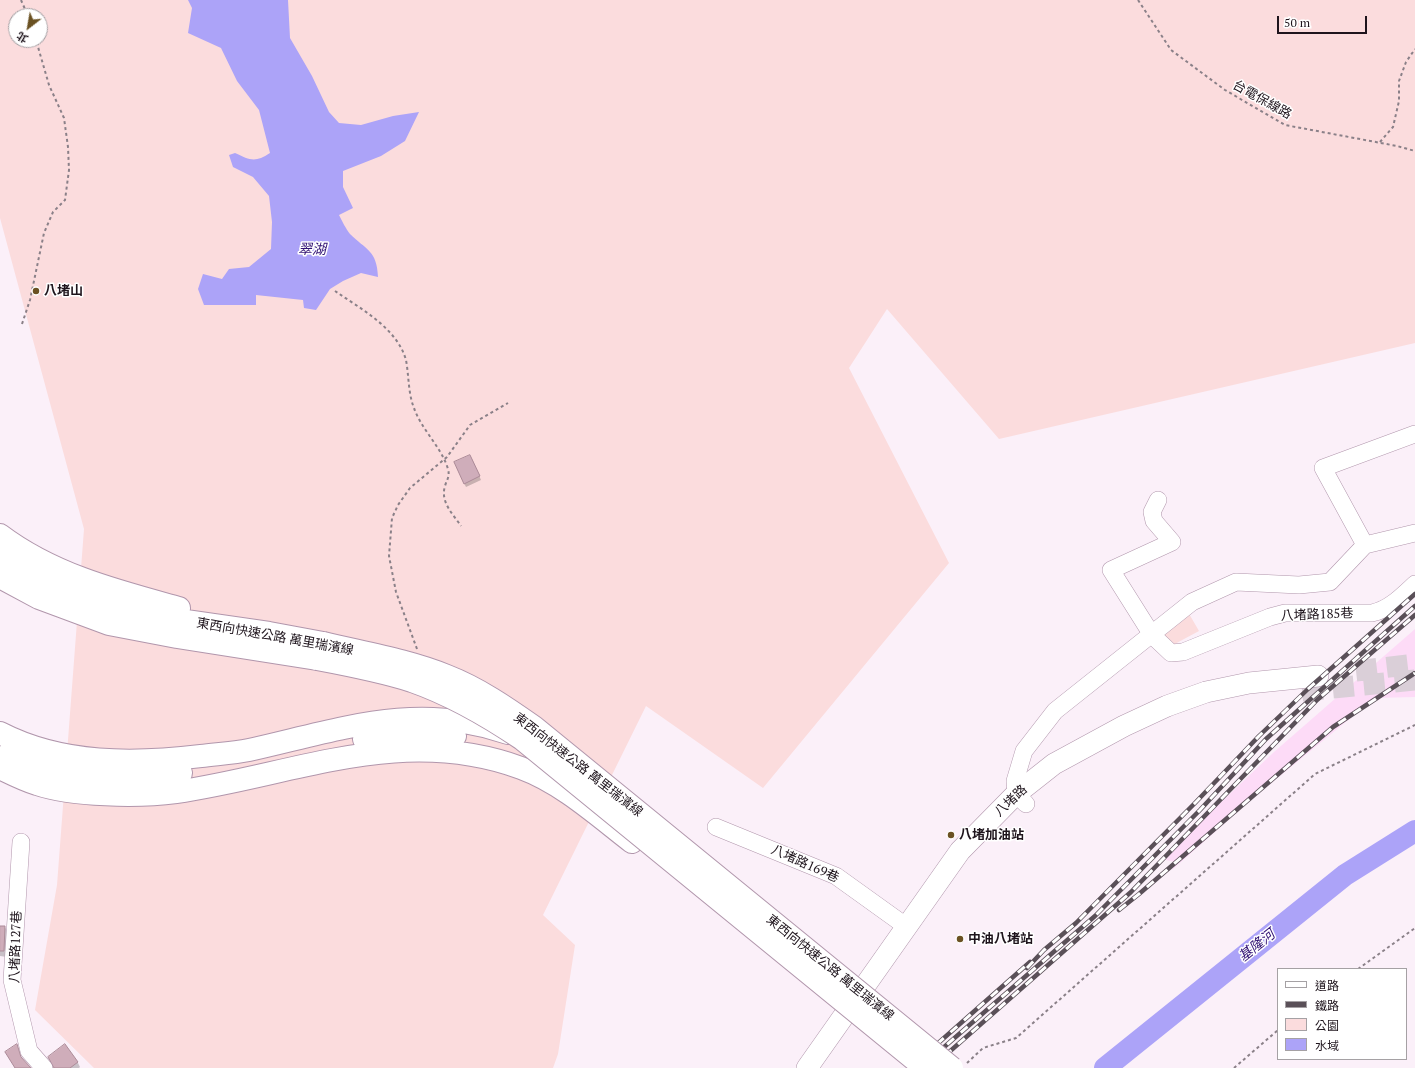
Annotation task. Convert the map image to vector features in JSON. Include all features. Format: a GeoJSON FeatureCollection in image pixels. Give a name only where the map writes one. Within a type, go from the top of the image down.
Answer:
{"type":"FeatureCollection","features":[{"type":"Feature","properties":{"kind":"highway"},"geometry":{"type":"LineString","coordinates":[[0,535],[48,564],[105,588],[269,633]]}},
{"type":"Feature","properties":{"kind":"highway","name":"東西向快速公路 萬里瑞濱線"},"geometry":{"type":"LineString","coordinates":[[0,556],[29,574],[71,593],[130,613],[269,633],[381,672],[412,681],[452,698],[491,718],[522,739],[925,1068]]}},
{"type":"Feature","properties":{"kind":"highway","name":"東西向快速公路 萬里瑞濱線"},"geometry":{"type":"LineString","coordinates":[[0,577],[39,598],[109,624],[177,637],[379,656],[447,676],[502,706],[534,727],[952,1068]]}},
{"type":"Feature","properties":{"kind":"highway"},"geometry":{"type":"LineString","coordinates":[[0,733],[33,747],[98,761],[157,761],[248,750],[376,721],[408,718],[434,718],[493,728],[550,748],[584,764],[612,790],[941,1068]]}},
{"type":"Feature","properties":{"kind":"highway"},"geometry":{"type":"LineString","coordinates":[[0,750],[37,764],[83,774],[143,777],[221,769],[368,738],[429,733],[468,737],[515,750],[556,765],[585,780],[612,790],[965,1068]]}},
{"type":"Feature","properties":{"kind":"highway"},"geometry":{"type":"LineString","coordinates":[[0,768],[38,785],[105,795],[175,792],[362,754],[441,750],[474,755],[509,764],[532,773],[575,798],[653,858],[777,946]]}},
{"type":"Feature","properties":{"kind":"main road","name":"八堵路"},"geometry":{"type":"LineString","coordinates":[[824,1068],[970,860],[1021,799],[1054,764],[1124,726],[1167,706],[1206,692],[1249,683],[1318,676]]}},
{"type":"Feature","properties":{"kind":"main road","name":"八堵路"},"geometry":{"type":"LineString","coordinates":[[807,1068],[960,851],[1021,799],[1130,738],[1172,719],[1210,706],[1251,696],[1302,691]]}},
{"type":"Feature","properties":{"kind":"street"},"geometry":{"type":"LineString","coordinates":[[1365,545],[1323,468],[1415,434]]}},
{"type":"Feature","properties":{"kind":"street","name":"八堵路185巷"},"geometry":{"type":"LineString","coordinates":[[1158,500],[1152,512],[1154,521],[1172,542],[1111,570],[1152,635],[1171,653],[1183,652],[1270,617],[1285,614],[1372,613],[1381,611],[1391,605],[1415,584]]}},
{"type":"Feature","properties":{"kind":"street"},"geometry":{"type":"LineString","coordinates":[[1021,799],[1015,781],[1024,751],[1055,711],[1192,602],[1236,582],[1299,585],[1330,582],[1365,545],[1415,533]]}},
{"type":"Feature","properties":{"kind":"street","name":"八堵路169巷"},"geometry":{"type":"LineString","coordinates":[[716,827],[836,876],[907,926]]}},
{"type":"Feature","properties":{"kind":"street","name":"八堵路127巷"},"geometry":{"type":"LineString","coordinates":[[21,842],[12,980],[29,1051],[44,1068]]}},
{"type":"Feature","properties":{"kind":"path","name":"台電保線路"},"geometry":{"type":"LineString","coordinates":[[1138,0],[1171,50],[1225,90],[1285,125],[1379,142],[1415,151]]}},
{"type":"Feature","properties":{"kind":"path"},"geometry":{"type":"LineString","coordinates":[[22,324],[31,293],[44,233],[53,212],[65,200],[69,170],[68,147],[64,118],[49,85],[38,48]]}},
{"type":"Feature","properties":{"kind":"path"},"geometry":{"type":"LineString","coordinates":[[1379,142],[1393,127],[1399,102],[1399,81],[1406,62],[1415,49]]}},
{"type":"Feature","properties":{"kind":"path"},"geometry":{"type":"LineString","coordinates":[[335,292],[372,316],[388,330],[399,346],[405,358],[413,407],[444,460],[449,474],[443,496],[446,504],[461,526]]}},
{"type":"Feature","properties":{"kind":"path"},"geometry":{"type":"LineString","coordinates":[[419,656],[415,641],[396,592],[389,556],[390,525],[398,505],[410,488],[444,460],[470,425],[508,402]]}},
{"type":"Feature","properties":{"kind":"path"},"geometry":{"type":"LineString","coordinates":[[961,1068],[983,1048],[1016,1038],[1315,774],[1415,724]]}},
{"type":"Feature","properties":{"kind":"path"},"geometry":{"type":"LineString","coordinates":[[1359,968],[1415,928]]}},
{"type":"Feature","properties":{"kind":"path"},"geometry":{"type":"LineString","coordinates":[[1234,1068],[1277,1031]]}},
{"type":"Feature","properties":{"kind":"shaded area"},"geometry":{"type":"Polygon","coordinates":[[[1415,629],[1415,697],[1375,698],[1253,798],[1172,870],[1175,862],[1161,859],[1274,752],[1415,629]]]}},
{"type":"Feature","properties":{"kind":"green space"},"geometry":{"type":"Polygon","coordinates":[[[0,0],[1415,0],[1415,343],[999,439],[887,309],[849,368],[949,563],[763,788],[646,706],[543,915],[575,945],[558,1054],[553,1068],[94,1068],[35,1010],[57,885],[84,529],[0,218],[0,0]]]}},
{"type":"Feature","properties":{"kind":"green space"},"geometry":{"type":"Polygon","coordinates":[[[1188,612],[1199,631],[1171,646],[1160,628],[1188,612]]]}},
{"type":"Feature","properties":{"kind":"water","name":"翠湖"},"geometry":{"type":"Polygon","coordinates":[[[188,0],[288,0],[290,38],[312,76],[329,112],[339,123],[361,125],[393,116],[419,112],[405,141],[381,156],[343,171],[343,187],[353,208],[339,215],[350,234],[370,251],[375,261],[378,277],[361,273],[343,281],[330,289],[316,310],[304,308],[303,300],[256,295],[256,305],[204,305],[198,289],[203,274],[222,279],[229,269],[249,267],[271,249],[272,222],[269,196],[253,177],[233,167],[229,155],[235,153],[249,159],[256,159],[270,153],[259,110],[237,81],[221,48],[188,33],[192,8],[188,0]]]}},
{"type":"Feature","properties":{"kind":"building"},"geometry":{"type":"Polygon","coordinates":[[[470,455],[480,476],[464,484],[454,462],[470,455]]]}},
{"type":"Feature","properties":{"kind":"building"},"geometry":{"type":"Polygon","coordinates":[[[0,926],[5,926],[4,951],[0,951],[0,926]]]}},
{"type":"Feature","properties":{"kind":"building"},"geometry":{"type":"Polygon","coordinates":[[[17,1044],[21,1057],[31,1068],[15,1068],[5,1052],[17,1044]]]}},
{"type":"Feature","properties":{"kind":"building"},"geometry":{"type":"Polygon","coordinates":[[[65,1044],[78,1062],[70,1068],[54,1068],[48,1057],[65,1044]]]}},
{"type":"Feature","properties":{"kind":"waterway","name":"基隆河"},"geometry":{"type":"LineString","coordinates":[[1105,1068],[1345,875],[1415,831]]}},
{"type":"Feature","properties":{"kind":"tunnel"},"geometry":{"type":"LineString","coordinates":[[1356,671],[1415,664]]}},
{"type":"Feature","properties":{"kind":"tunnel"},"geometry":{"type":"LineString","coordinates":[[1302,691],[1415,680]]}},
{"type":"Feature","properties":{"kind":"railway"},"geometry":{"type":"LineString","coordinates":[[1027,968],[1044,950],[1076,923],[1259,736],[1308,689],[1415,594]]}},
{"type":"Feature","properties":{"kind":"railway"},"geometry":{"type":"LineString","coordinates":[[920,1068],[1095,916],[1200,810],[1266,739],[1415,606]]}},
{"type":"Feature","properties":{"kind":"railway"},"geometry":{"type":"LineString","coordinates":[[931,1068],[1131,892],[1317,700],[1415,615]]}},
{"type":"Feature","properties":{"kind":"railway"},"geometry":{"type":"LineString","coordinates":[[1119,910],[1333,727],[1415,673]]}},
{"type":"Feature","properties":{"kind":"railway"},"geometry":{"type":"LineString","coordinates":[[910,1068],[1030,962]]}},
{"type":"Feature","properties":{"kind":"place","name":"八堵山"},"geometry":{"type":"Point","coordinates":[36,291]}},
{"type":"Feature","properties":{"kind":"place","name":"八堵加油站"},"geometry":{"type":"Point","coordinates":[951,835]}},
{"type":"Feature","properties":{"kind":"place","name":"中油八堵站"},"geometry":{"type":"Point","coordinates":[960,939]}}]}
